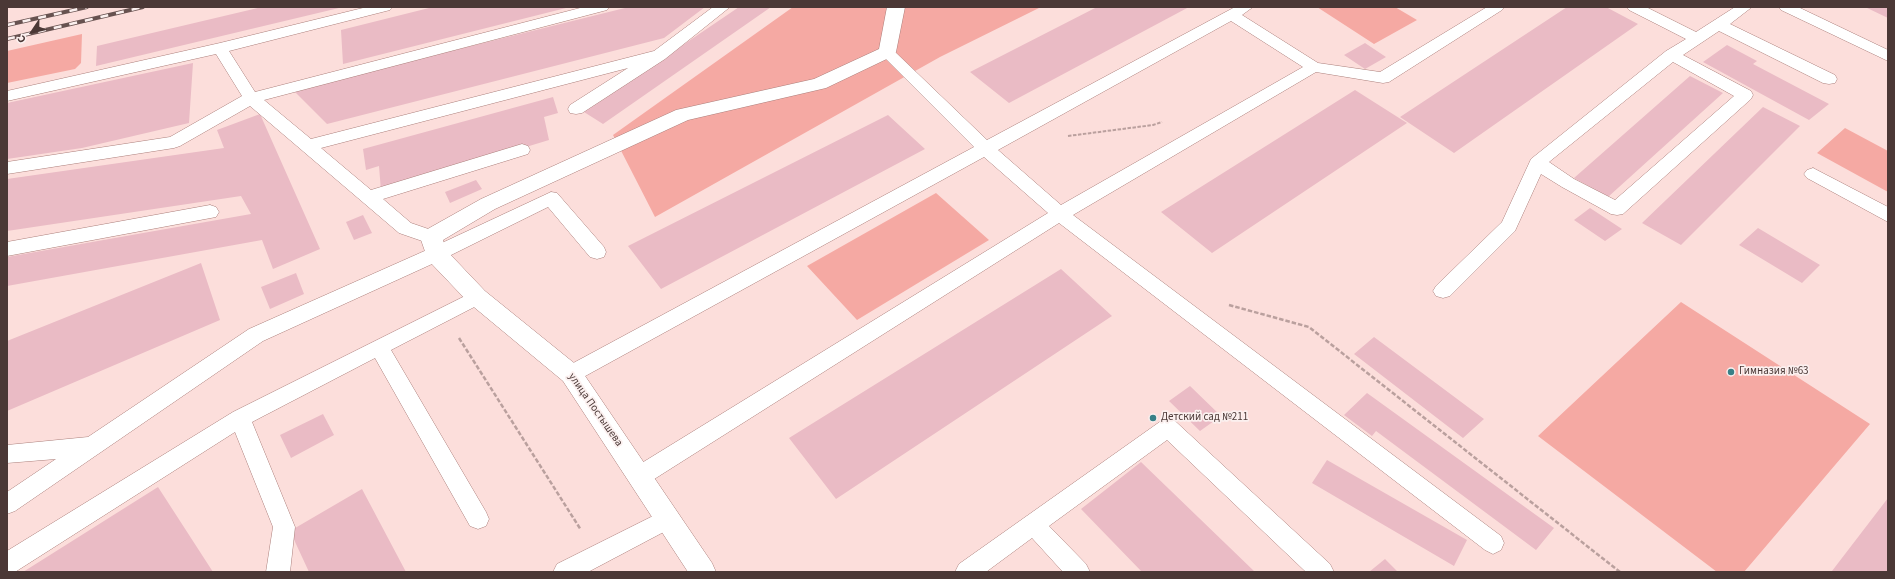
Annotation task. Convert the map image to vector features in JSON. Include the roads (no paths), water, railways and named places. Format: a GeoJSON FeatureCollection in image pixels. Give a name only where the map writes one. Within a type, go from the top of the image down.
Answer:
{"type":"FeatureCollection","features":[{"type":"Feature","properties":{"kind":"street"},"geometry":{"type":"LineString","coordinates":[[433,246],[488,204],[683,115],[819,84],[887,52],[896,7]]}},
{"type":"Feature","properties":{"kind":"street","name":"улица Постышева"},"geometry":{"type":"LineString","coordinates":[[433,246],[477,297],[571,374],[703,572]]}},
{"type":"Feature","properties":{"kind":"lane"},"geometry":{"type":"LineString","coordinates":[[7,96],[220,48],[385,7]]}},
{"type":"Feature","properties":{"kind":"lane"},"geometry":{"type":"LineString","coordinates":[[7,168],[174,142],[251,98],[602,7]]}},
{"type":"Feature","properties":{"kind":"lane"},"geometry":{"type":"LineString","coordinates":[[576,109],[659,55],[723,7]]}},
{"type":"Feature","properties":{"kind":"lane"},"geometry":{"type":"LineString","coordinates":[[571,374],[1246,7]]}},
{"type":"Feature","properties":{"kind":"lane"},"geometry":{"type":"LineString","coordinates":[[1232,14],[1314,67],[1383,78],[1497,7]]}},
{"type":"Feature","properties":{"kind":"lane"},"geometry":{"type":"LineString","coordinates":[[1634,7],[1697,38]]}},
{"type":"Feature","properties":{"kind":"lane"},"geometry":{"type":"LineString","coordinates":[[1443,291],[1509,226],[1537,163],[1672,55],[1745,7]]}},
{"type":"Feature","properties":{"kind":"lane"},"geometry":{"type":"LineString","coordinates":[[1786,7],[1888,56]]}},
{"type":"Feature","properties":{"kind":"lane"},"geometry":{"type":"LineString","coordinates":[[1718,24],[1829,79]]}},
{"type":"Feature","properties":{"kind":"lane"},"geometry":{"type":"LineString","coordinates":[[220,48],[251,98],[405,228],[433,246]]}},
{"type":"Feature","properties":{"kind":"lane"},"geometry":{"type":"LineString","coordinates":[[887,52],[986,148],[1060,214],[1494,543]]}},
{"type":"Feature","properties":{"kind":"lane"},"geometry":{"type":"LineString","coordinates":[[308,146],[659,55]]}},
{"type":"Feature","properties":{"kind":"lane"},"geometry":{"type":"LineString","coordinates":[[1537,163],[1568,183],[1617,209],[1745,95],[1672,55]]}},
{"type":"Feature","properties":{"kind":"lane"},"geometry":{"type":"LineString","coordinates":[[640,476],[1060,214],[1314,67]]}},
{"type":"Feature","properties":{"kind":"lane"},"geometry":{"type":"LineString","coordinates":[[369,197],[522,150]]}},
{"type":"Feature","properties":{"kind":"lane"},"geometry":{"type":"LineString","coordinates":[[1813,174],[1888,216]]}},
{"type":"Feature","properties":{"kind":"lane"},"geometry":{"type":"LineString","coordinates":[[7,504],[256,335],[433,246],[551,198],[597,252]]}},
{"type":"Feature","properties":{"kind":"lane"},"geometry":{"type":"LineString","coordinates":[[7,249],[210,212]]}},
{"type":"Feature","properties":{"kind":"lane"},"geometry":{"type":"LineString","coordinates":[[7,564],[240,418],[477,297]]}},
{"type":"Feature","properties":{"kind":"lane"},"geometry":{"type":"LineString","coordinates":[[379,347],[478,519]]}},
{"type":"Feature","properties":{"kind":"lane"},"geometry":{"type":"LineString","coordinates":[[240,418],[284,527],[278,572]]}},
{"type":"Feature","properties":{"kind":"lane"},"geometry":{"type":"LineString","coordinates":[[967,572],[1168,427],[1322,572]]}},
{"type":"Feature","properties":{"kind":"lane"},"geometry":{"type":"LineString","coordinates":[[7,454],[94,445]]}},
{"type":"Feature","properties":{"kind":"lane"},"geometry":{"type":"LineString","coordinates":[[565,572],[597,554],[667,519]]}},
{"type":"Feature","properties":{"kind":"lane"},"geometry":{"type":"LineString","coordinates":[[1034,524],[1078,572]]}},
{"type":"Feature","properties":{"kind":"railway"},"geometry":{"type":"LineString","coordinates":[[7,25],[87,7]]}},
{"type":"Feature","properties":{"kind":"railway"},"geometry":{"type":"LineString","coordinates":[[7,39],[143,7]]}},
{"type":"Feature","properties":{"kind":"place","name":"Гимназия №63"},"geometry":{"type":"Point","coordinates":[1731,372]}},
{"type":"Feature","properties":{"kind":"place","name":"Детский сад №211"},"geometry":{"type":"Point","coordinates":[1153,418]}}]}
